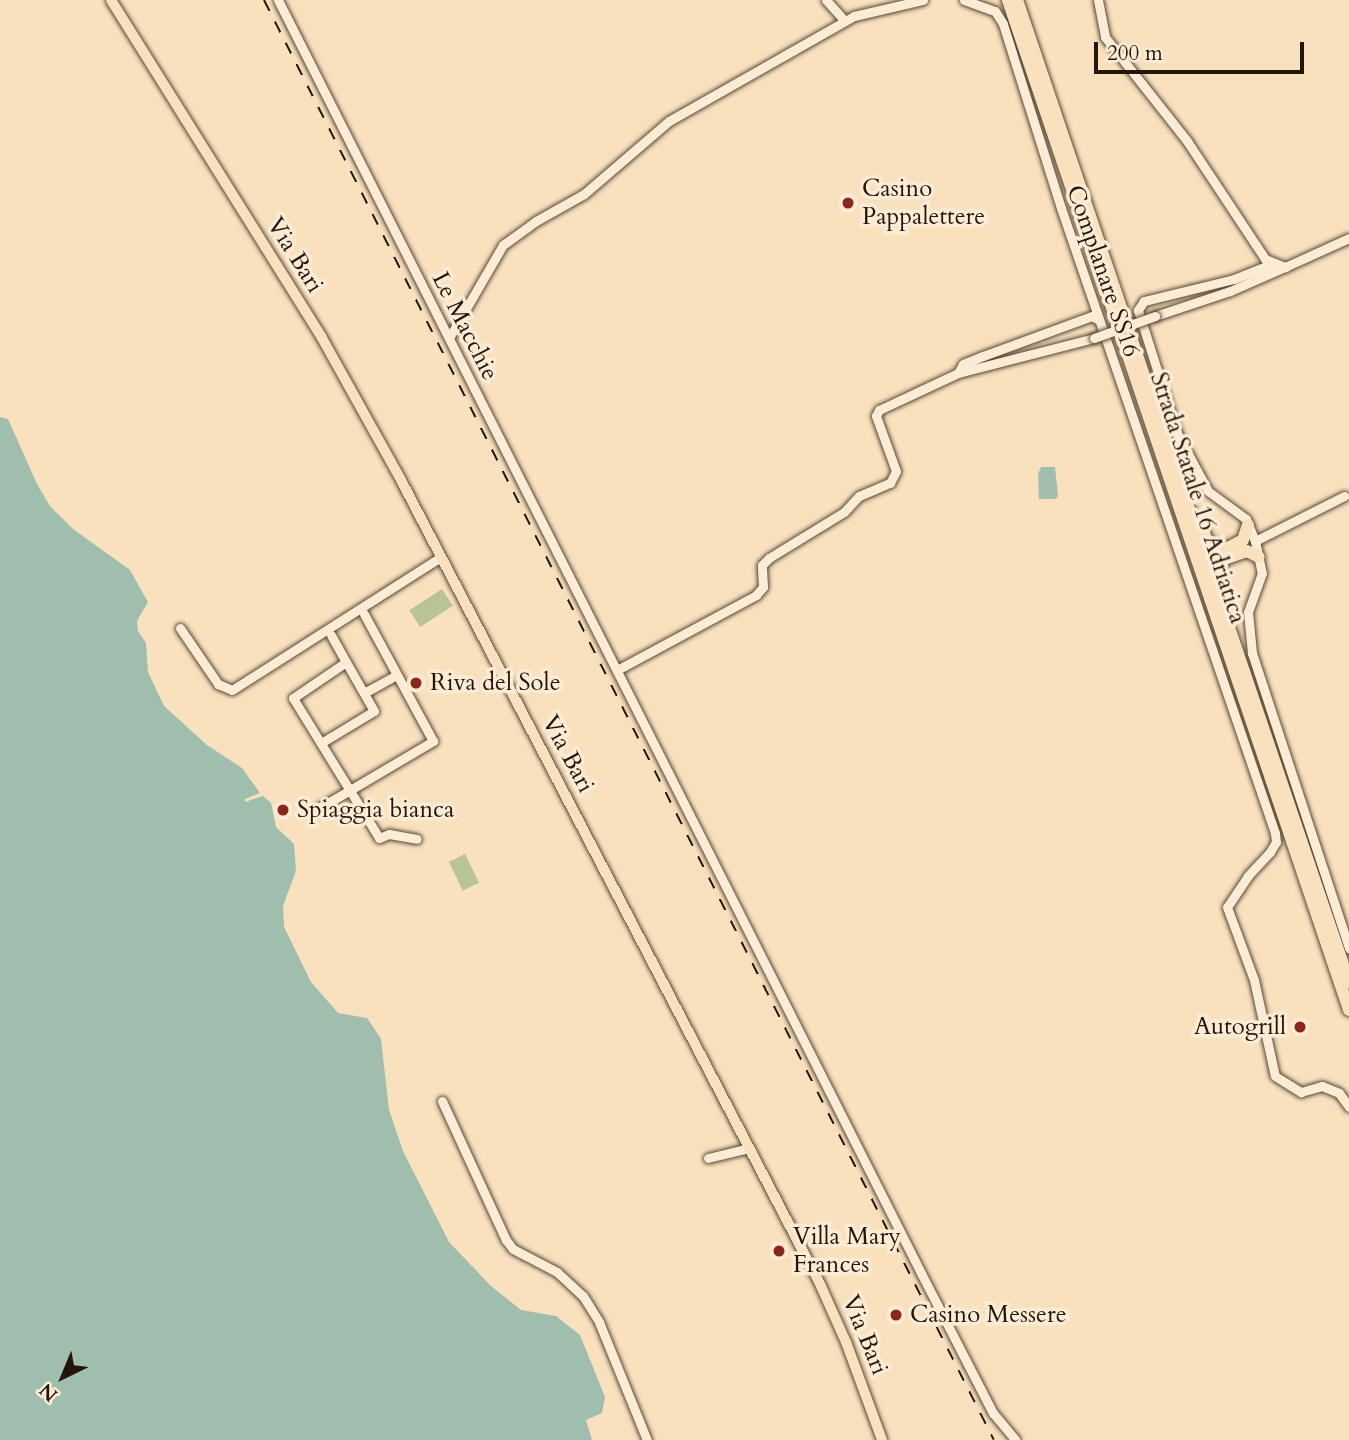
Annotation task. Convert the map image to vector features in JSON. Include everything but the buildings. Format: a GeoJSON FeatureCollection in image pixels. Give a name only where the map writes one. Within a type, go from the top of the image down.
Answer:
{"type":"FeatureCollection","features":[{"type":"Feature","properties":{"kind":"highway","name":"Strada Statale 16 Adriatica"},"geometry":{"type":"LineString","coordinates":[[1007,0],[1349,1010]]}},
{"type":"Feature","properties":{"kind":"highway","name":"Strada Statale 16 Adriatica"},"geometry":{"type":"LineString","coordinates":[[1017,0],[1349,982]]}},
{"type":"Feature","properties":{"kind":"highway"},"geometry":{"type":"LineString","coordinates":[[1190,510],[1199,519],[1206,539],[1215,546],[1226,549],[1248,544]]}},
{"type":"Feature","properties":{"kind":"highway"},"geometry":{"type":"LineString","coordinates":[[1248,525],[1248,544],[1259,557]]}},
{"type":"Feature","properties":{"kind":"highway"},"geometry":{"type":"LineString","coordinates":[[1220,601],[1220,568],[1224,559],[1248,544]]}},
{"type":"Feature","properties":{"kind":"main road","name":"Via Bari"},"geometry":{"type":"LineString","coordinates":[[111,0],[322,338],[441,557],[832,1308],[882,1440]]}},
{"type":"Feature","properties":{"kind":"street","name":"Le Macchie"},"geometry":{"type":"LineString","coordinates":[[278,0],[993,1413],[1016,1440]]}},
{"type":"Feature","properties":{"kind":"street"},"geometry":{"type":"LineString","coordinates":[[826,0],[845,21]]}},
{"type":"Feature","properties":{"kind":"street"},"geometry":{"type":"LineString","coordinates":[[449,338],[492,261],[512,236],[584,194],[669,121],[827,34],[845,21],[923,0]]}},
{"type":"Feature","properties":{"kind":"street","name":"Complanare SS16"},"geometry":{"type":"LineString","coordinates":[[964,0],[995,12],[1003,24],[1099,320],[1275,834],[1276,842],[1270,852],[1248,876],[1227,907],[1254,979],[1275,1076],[1301,1092],[1322,1086],[1339,1093],[1349,1107]]}},
{"type":"Feature","properties":{"kind":"street"},"geometry":{"type":"LineString","coordinates":[[1098,0],[1105,37],[1186,141],[1255,247],[1265,259],[1285,267]]}},
{"type":"Feature","properties":{"kind":"street"},"geometry":{"type":"LineString","coordinates":[[617,670],[756,595],[763,587],[762,565],[769,558],[844,512],[859,496],[890,483],[896,471],[876,416],[879,410],[958,373],[1094,338],[1230,291],[1349,238]]}},
{"type":"Feature","properties":{"kind":"street"},"geometry":{"type":"LineString","coordinates":[[1244,274],[1255,247]]}},
{"type":"Feature","properties":{"kind":"street"},"geometry":{"type":"LineString","coordinates":[[1248,525],[1232,506],[1208,491],[1177,432],[1142,331],[1138,310],[1144,302],[1154,298],[1244,274],[1274,262]]}},
{"type":"Feature","properties":{"kind":"street"},"geometry":{"type":"LineString","coordinates":[[958,373],[963,364],[983,356],[1092,316],[1099,320]]}},
{"type":"Feature","properties":{"kind":"street"},"geometry":{"type":"LineString","coordinates":[[1248,544],[1344,496]]}},
{"type":"Feature","properties":{"kind":"street"},"geometry":{"type":"LineString","coordinates":[[180,628],[218,684],[232,690],[441,557]]}},
{"type":"Feature","properties":{"kind":"street"},"geometry":{"type":"LineString","coordinates":[[1259,557],[1260,583],[1248,612],[1252,653],[1349,948]]}},
{"type":"Feature","properties":{"kind":"street"},"geometry":{"type":"LineString","coordinates":[[311,813],[433,741],[364,614]]}},
{"type":"Feature","properties":{"kind":"street"},"geometry":{"type":"LineString","coordinates":[[321,743],[374,711],[331,635]]}},
{"type":"Feature","properties":{"kind":"street"},"geometry":{"type":"LineString","coordinates":[[346,662],[293,698],[379,838],[389,834],[417,839]]}},
{"type":"Feature","properties":{"kind":"street"},"geometry":{"type":"LineString","coordinates":[[364,693],[396,675]]}},
{"type":"Feature","properties":{"kind":"street"},"geometry":{"type":"LineString","coordinates":[[442,1101],[506,1240],[513,1249],[557,1272],[583,1296],[600,1322],[647,1440]]}},
{"type":"Feature","properties":{"kind":"street"},"geometry":{"type":"LineString","coordinates":[[708,1158],[749,1148]]}},
{"type":"Feature","properties":{"kind":"green space"},"geometry":{"type":"Polygon","coordinates":[[[442,589],[453,606],[420,627],[409,610],[442,589]]]}},
{"type":"Feature","properties":{"kind":"green space"},"geometry":{"type":"Polygon","coordinates":[[[465,854],[479,883],[463,891],[449,862],[465,854]]]}},
{"type":"Feature","properties":{"kind":"shaded area"},"geometry":{"type":"Polygon","coordinates":[[[0,417],[8,419],[37,484],[50,506],[73,529],[130,570],[148,602],[137,621],[138,631],[146,643],[148,672],[164,706],[207,745],[242,768],[260,793],[245,799],[245,802],[263,796],[271,803],[276,827],[294,844],[296,871],[283,906],[284,927],[311,982],[338,1013],[367,1018],[381,1039],[389,1110],[403,1151],[449,1242],[491,1286],[521,1310],[556,1316],[580,1335],[605,1397],[602,1413],[586,1420],[592,1440],[0,1440],[0,417]]]}},
{"type":"Feature","properties":{"kind":"shaded area"},"geometry":{"type":"Polygon","coordinates":[[[1041,467],[1055,467],[1058,496],[1055,499],[1039,499],[1038,474],[1041,467]]]}},
{"type":"Feature","properties":{"kind":"railway"},"geometry":{"type":"LineString","coordinates":[[264,0],[994,1440]]}},
{"type":"Feature","properties":{"kind":"place","name":"Casino Pappalettere"},"geometry":{"type":"Point","coordinates":[848,203]}},
{"type":"Feature","properties":{"kind":"place","name":"Riva del Sole"},"geometry":{"type":"Point","coordinates":[416,683]}},
{"type":"Feature","properties":{"kind":"place","name":"Spiaggia bianca"},"geometry":{"type":"Point","coordinates":[283,810]}},
{"type":"Feature","properties":{"kind":"place","name":"Autogrill"},"geometry":{"type":"Point","coordinates":[1300,1027]}},
{"type":"Feature","properties":{"kind":"place","name":"Villa Mary Frances"},"geometry":{"type":"Point","coordinates":[779,1251]}},
{"type":"Feature","properties":{"kind":"place","name":"Casino Messere"},"geometry":{"type":"Point","coordinates":[896,1315]}}]}
